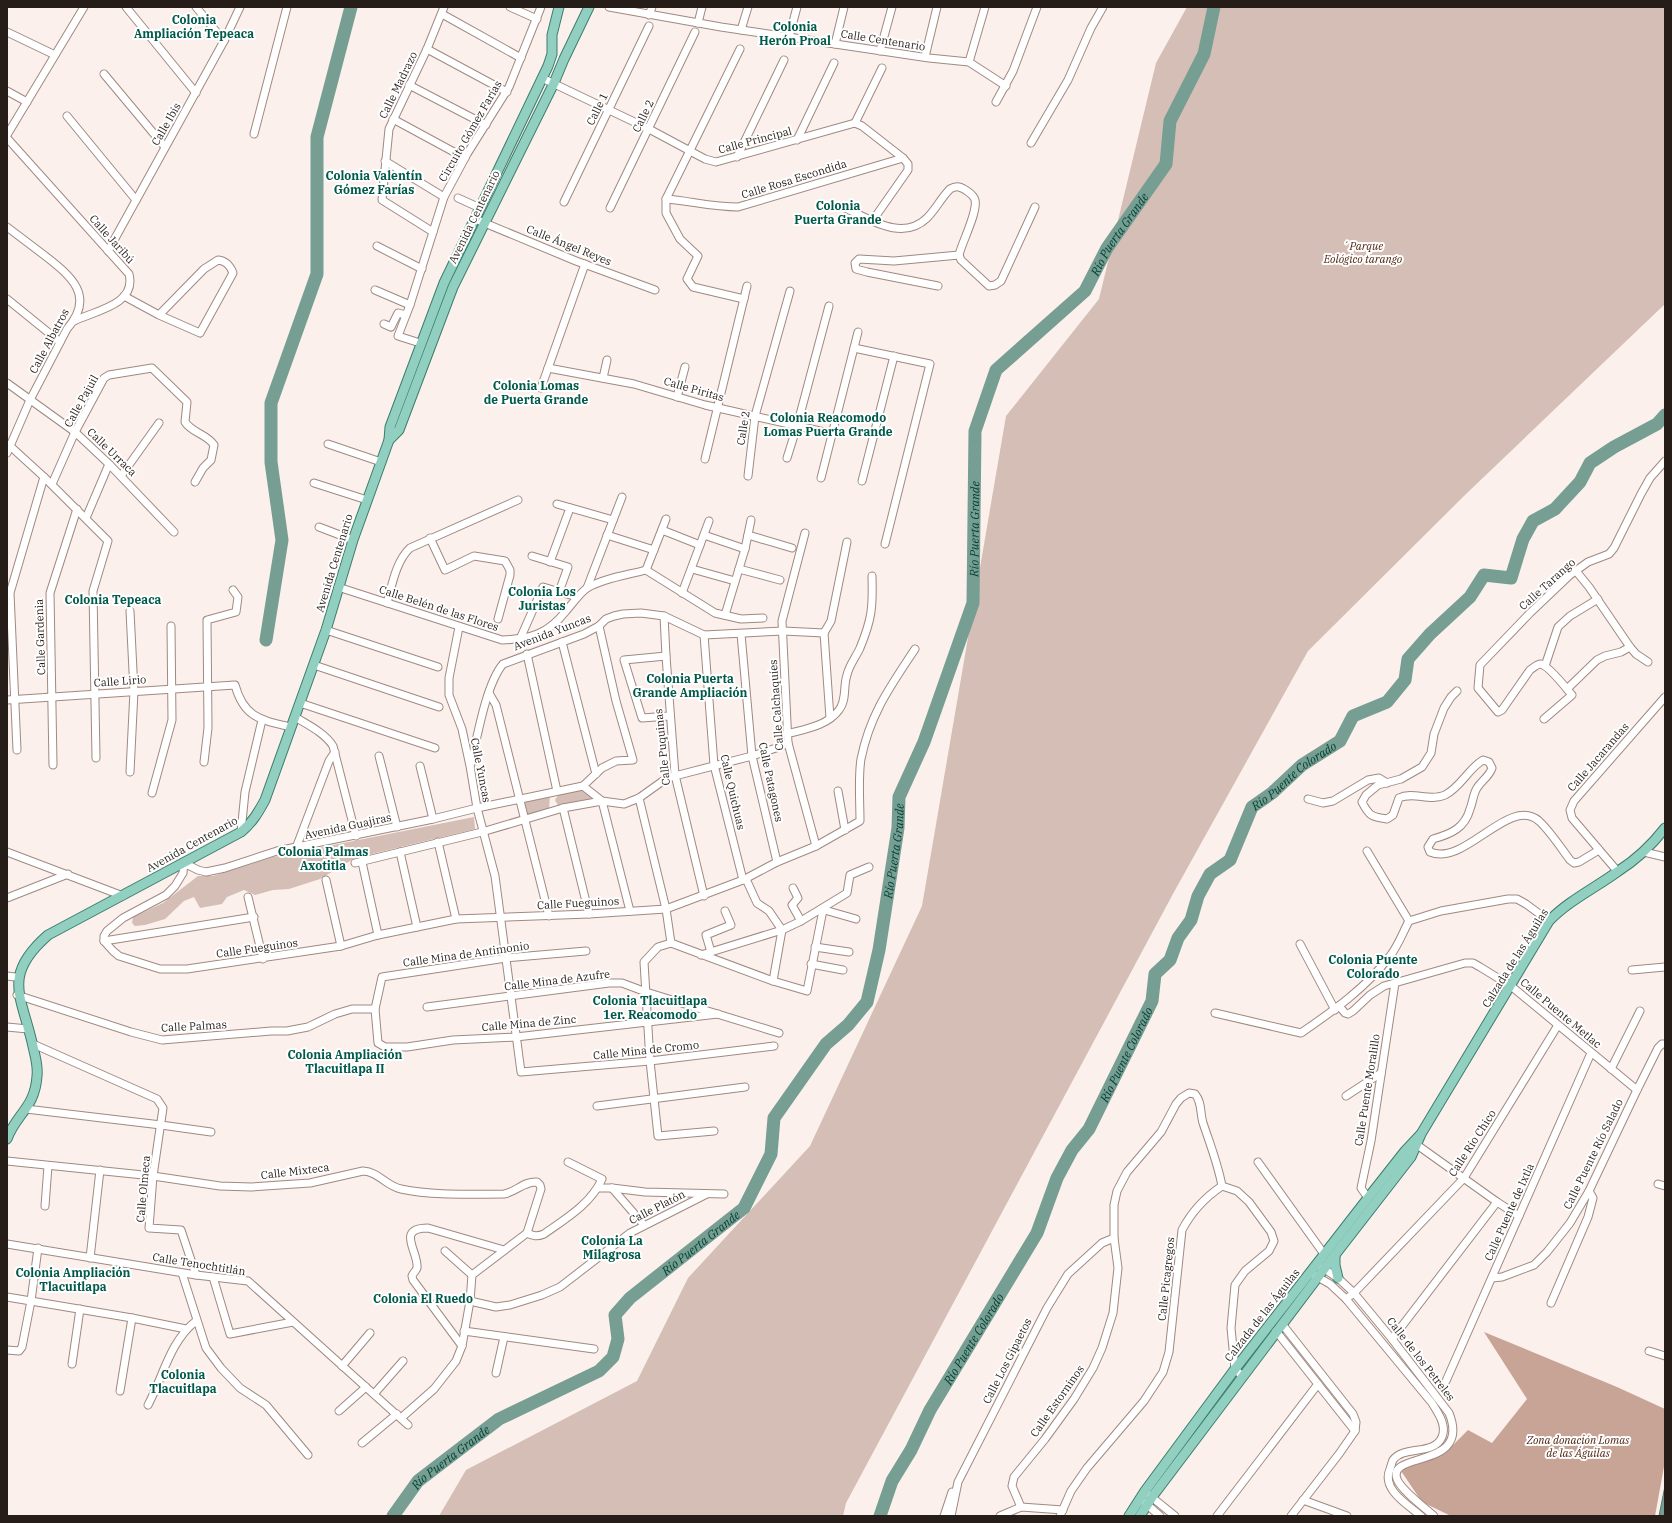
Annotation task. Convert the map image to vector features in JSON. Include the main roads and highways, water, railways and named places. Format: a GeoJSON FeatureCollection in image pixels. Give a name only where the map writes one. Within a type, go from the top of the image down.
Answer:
{"type":"FeatureCollection","features":[{"type":"Feature","properties":{"kind":"main road","name":"Avenida Centenario"},"geometry":{"type":"LineString","coordinates":[[390,440],[390,428],[420,343],[444,283],[552,54],[552,35],[559,7]]}},
{"type":"Feature","properties":{"kind":"main road","name":"Avenida Centenario"},"geometry":{"type":"LineString","coordinates":[[7,1139],[10,1126],[26,1109],[34,1094],[37,1075],[32,1044],[11,976],[24,957],[44,938],[84,915],[124,896],[241,832],[253,820],[265,800],[326,630],[338,587],[367,500],[390,440],[399,430],[452,287],[554,83],[589,7]]}},
{"type":"Feature","properties":{"kind":"main road"},"geometry":{"type":"LineString","coordinates":[[552,54],[564,59]]}},
{"type":"Feature","properties":{"kind":"main road","name":"Calzada de las Águilas"},"geometry":{"type":"LineString","coordinates":[[1128,1516],[1146,1498],[1276,1332],[1320,1266],[1324,1254],[1368,1198],[1415,1143],[1549,921],[1559,911],[1618,872],[1644,852],[1665,828]]}},
{"type":"Feature","properties":{"kind":"main road","name":"Calzada de las Águilas"},"geometry":{"type":"LineString","coordinates":[[1320,1266],[1335,1254],[1411,1157],[1415,1143]]}},
{"type":"Feature","properties":{"kind":"main road"},"geometry":{"type":"LineString","coordinates":[[1335,1254],[1335,1265],[1338,1278]]}},
{"type":"Feature","properties":{"kind":"main road","name":"Calzada de las Águilas"},"geometry":{"type":"LineString","coordinates":[[1140,1516],[1146,1498],[1235,1369],[1314,1275]]}},
{"type":"Feature","properties":{"kind":"waterway"},"geometry":{"type":"LineString","coordinates":[[266,640],[282,540],[271,462],[271,403],[317,274],[317,137],[351,7]]}},
{"type":"Feature","properties":{"kind":"waterway","name":"Río Puerta Grande"},"geometry":{"type":"LineString","coordinates":[[393,1516],[418,1481],[499,1419],[599,1371],[613,1357],[618,1339],[615,1315],[630,1298],[744,1208],[771,1154],[774,1118],[826,1044],[848,1025],[867,1002],[879,950],[898,828],[899,797],[924,742],[973,603],[975,431],[996,370],[1085,291],[1107,248],[1166,164],[1170,121],[1204,54],[1214,7]]}},
{"type":"Feature","properties":{"kind":"waterway","name":"Río Puente Colorado"},"geometry":{"type":"LineString","coordinates":[[880,1516],[892,1481],[911,1450],[930,1410],[1037,1233],[1057,1178],[1072,1150],[1089,1129],[1152,1001],[1155,974],[1170,960],[1178,938],[1191,920],[1198,896],[1210,874],[1230,860],[1252,807],[1272,793],[1302,765],[1340,741],[1353,716],[1387,702],[1405,680],[1408,659],[1430,634],[1470,597],[1484,575],[1511,578],[1523,539],[1533,521],[1555,509],[1580,482],[1590,463],[1614,447],[1657,424],[1665,415]]}},
{"type":"Feature","properties":{"kind":"district","name":"Colonia Ampliación Tepeaca"},"geometry":{"type":"Point","coordinates":[194,26]}},
{"type":"Feature","properties":{"kind":"district","name":"Colonia Herón Proal"},"geometry":{"type":"Point","coordinates":[795,33]}},
{"type":"Feature","properties":{"kind":"district","name":"Colonia Valentín Gómez Farías"},"geometry":{"type":"Point","coordinates":[374,182]}},
{"type":"Feature","properties":{"kind":"district","name":"Colonia Puerta Grande"},"geometry":{"type":"Point","coordinates":[838,212]}},
{"type":"Feature","properties":{"kind":"district","name":"Colonia Lomas de Puerta Grande"},"geometry":{"type":"Point","coordinates":[536,392]}},
{"type":"Feature","properties":{"kind":"district","name":"Colonia Reacomodo Lomas Puerta Grande"},"geometry":{"type":"Point","coordinates":[828,424]}},
{"type":"Feature","properties":{"kind":"district","name":"Colonia Los Juristas"},"geometry":{"type":"Point","coordinates":[542,598]}},
{"type":"Feature","properties":{"kind":"district","name":"Colonia Tepeaca"},"geometry":{"type":"Point","coordinates":[113,599]}},
{"type":"Feature","properties":{"kind":"district","name":"Colonia Puerta Grande Ampliación"},"geometry":{"type":"Point","coordinates":[690,685]}},
{"type":"Feature","properties":{"kind":"district","name":"Colonia Palmas Axotitla"},"geometry":{"type":"Point","coordinates":[323,858]}},
{"type":"Feature","properties":{"kind":"district","name":"Colonia Puente Colorado"},"geometry":{"type":"Point","coordinates":[1373,966]}},
{"type":"Feature","properties":{"kind":"district","name":"Colonia Tlacuitlapa 1er. Reacomodo"},"geometry":{"type":"Point","coordinates":[650,1007]}},
{"type":"Feature","properties":{"kind":"district","name":"Colonia Ampliación Tlacuitlapa II"},"geometry":{"type":"Point","coordinates":[345,1061]}},
{"type":"Feature","properties":{"kind":"district","name":"Colonia La Milagrosa"},"geometry":{"type":"Point","coordinates":[612,1247]}},
{"type":"Feature","properties":{"kind":"district","name":"Colonia Ampliación Tlacuitlapa"},"geometry":{"type":"Point","coordinates":[73,1279]}},
{"type":"Feature","properties":{"kind":"district","name":"Colonia El Ruedo"},"geometry":{"type":"Point","coordinates":[423,1298]}},
{"type":"Feature","properties":{"kind":"district","name":"Colonia Tlacuitlapa"},"geometry":{"type":"Point","coordinates":[183,1381]}},
{"type":"Feature","properties":{"kind":"park label","name":"´Parque Eológico tarango"},"geometry":{"type":"Point","coordinates":[1363,252]}},
{"type":"Feature","properties":{"kind":"park label","name":"Zona donación Lomas de las Águilas"},"geometry":{"type":"Point","coordinates":[1578,1446]}}]}
